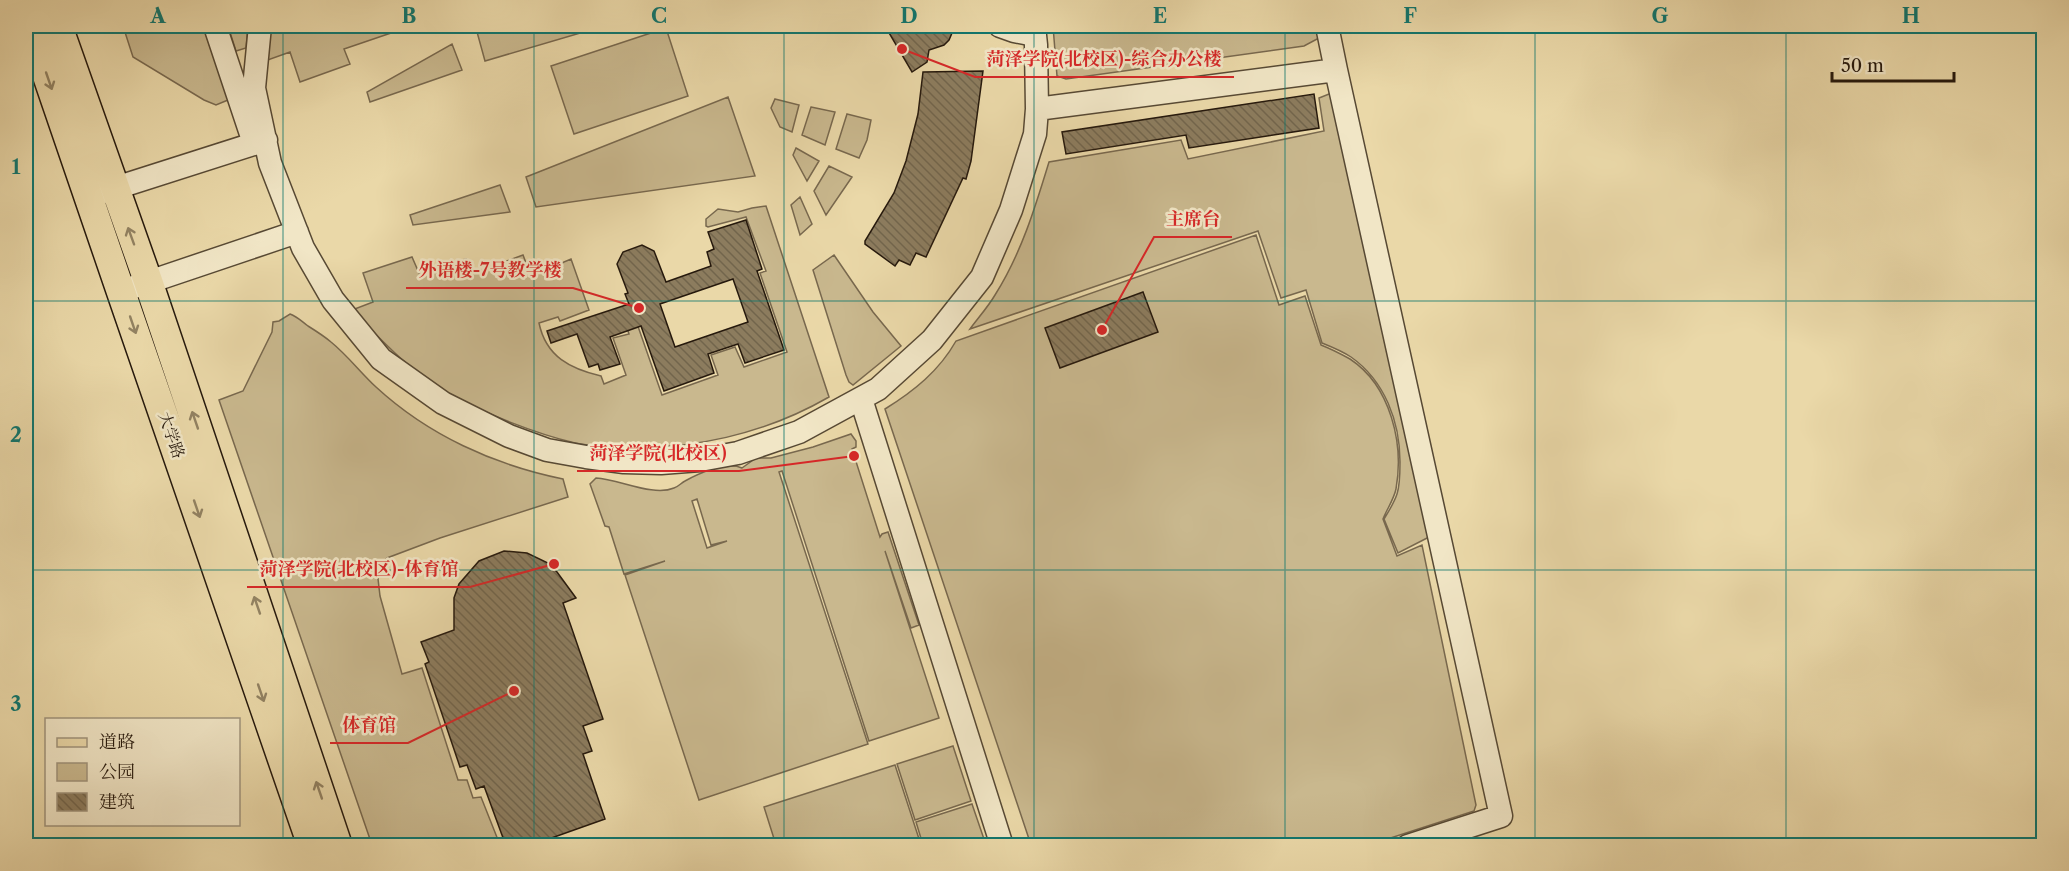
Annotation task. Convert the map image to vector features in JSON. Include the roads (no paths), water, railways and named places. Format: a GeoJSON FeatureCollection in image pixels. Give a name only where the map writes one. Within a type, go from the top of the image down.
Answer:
{"type":"FeatureCollection","features":[{"type":"Feature","properties":{"kind":"main road","name":"大学路"},"geometry":{"type":"LineString","coordinates":[[30,26],[101,193],[148,281],[338,846]]}},
{"type":"Feature","properties":{"kind":"main road","name":"大学路"},"geometry":{"type":"LineString","coordinates":[[58,26],[101,193],[121,292],[232,608],[312,846]]}},
{"type":"Feature","properties":{"kind":"street"},"geometry":{"type":"LineString","coordinates":[[215,26],[303,248],[333,300],[381,359],[443,403],[509,436],[547,450],[586,458],[661,463],[700,460],[738,453],[799,432],[861,399],[878,389],[932,340],[982,277],[1011,210],[1035,134],[1037,109],[1035,30],[1014,31],[1000,26]]}},
{"type":"Feature","properties":{"kind":"street"},"geometry":{"type":"LineString","coordinates":[[260,26],[254,88],[260,142]]}},
{"type":"Feature","properties":{"kind":"street"},"geometry":{"type":"LineString","coordinates":[[1327,26],[1501,816],[1408,846]]}},
{"type":"Feature","properties":{"kind":"street"},"geometry":{"type":"LineString","coordinates":[[1037,109],[1336,70]]}},
{"type":"Feature","properties":{"kind":"street"},"geometry":{"type":"LineString","coordinates":[[101,193],[260,142]]}},
{"type":"Feature","properties":{"kind":"street"},"geometry":{"type":"LineString","coordinates":[[121,292],[297,232]]}},
{"type":"Feature","properties":{"kind":"street"},"geometry":{"type":"LineString","coordinates":[[861,399],[1002,846]]}},
{"type":"Feature","properties":{"kind":"place","name":"菏泽学院(北校区)-综合办公楼"},"geometry":{"type":"Point","coordinates":[902,49]}},
{"type":"Feature","properties":{"kind":"place","name":"外语楼-7号教学楼"},"geometry":{"type":"Point","coordinates":[639,308]}},
{"type":"Feature","properties":{"kind":"place","name":"主席台"},"geometry":{"type":"Point","coordinates":[1102,330]}},
{"type":"Feature","properties":{"kind":"place","name":"菏泽学院(北校区)"},"geometry":{"type":"Point","coordinates":[854,456]}},
{"type":"Feature","properties":{"kind":"place","name":"菏泽学院(北校区)-体育馆"},"geometry":{"type":"Point","coordinates":[554,564]}},
{"type":"Feature","properties":{"kind":"place","name":"体育馆"},"geometry":{"type":"Point","coordinates":[514,691]}}]}
